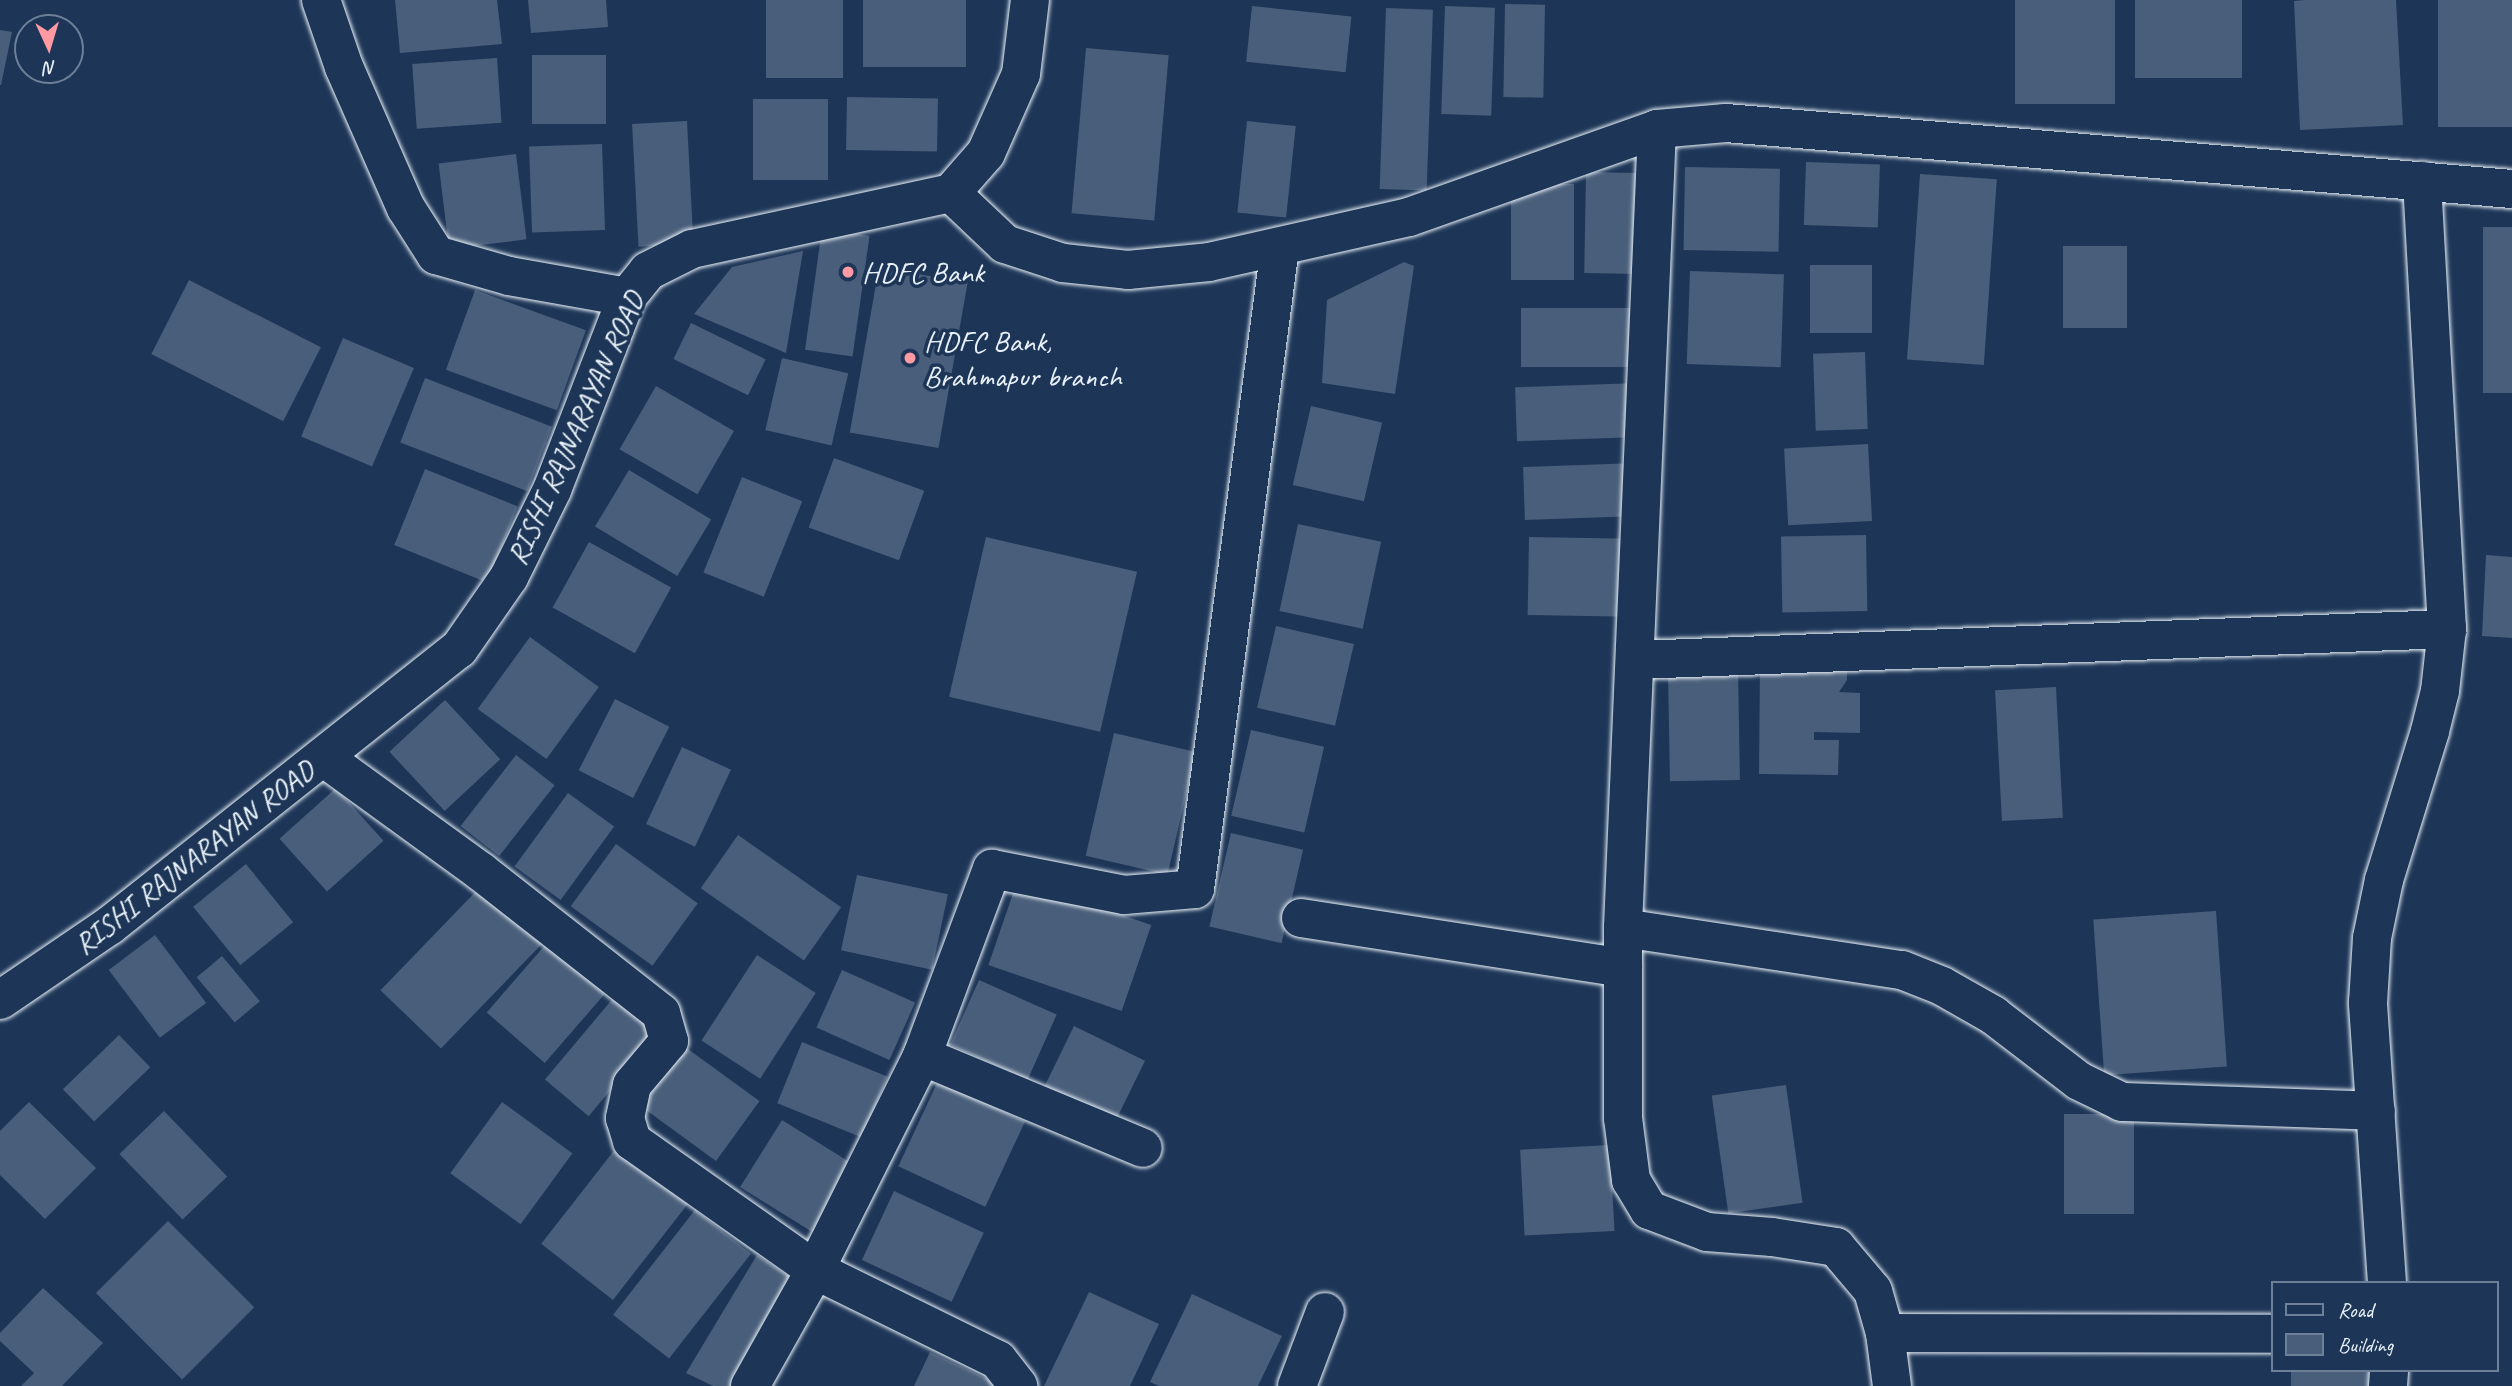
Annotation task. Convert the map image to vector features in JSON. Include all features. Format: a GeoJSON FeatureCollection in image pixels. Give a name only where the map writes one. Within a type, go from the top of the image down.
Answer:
{"type":"FeatureCollection","features":[{"type":"Feature","properties":{"kind":"street"},"geometry":{"type":"LineString","coordinates":[[321,0],[344,67],[406,208],[436,255],[509,276],[627,297]]}},
{"type":"Feature","properties":{"kind":"street"},"geometry":{"type":"LineString","coordinates":[[1030,0],[1021,74],[986,153],[951,194],[1005,244],[1063,263],[1128,270],[1209,262],[1409,217],[1657,129],[1726,123],[2512,189]]}},
{"type":"Feature","properties":{"kind":"street"},"geometry":{"type":"LineString","coordinates":[[1657,129],[1637,660],[1623,928],[1623,1118],[1631,1181],[1649,1210],[1707,1232],[1772,1237],[1836,1247],[1872,1291],[1885,1333],[1892,1386]]}},
{"type":"Feature","properties":{"kind":"street"},"geometry":{"type":"LineString","coordinates":[[2387,1281],[2368,1003],[2372,938],[2384,880],[2440,691],[2447,629],[2422,181]]}},
{"type":"Feature","properties":{"kind":"street","name":"RISHI RAJNARAYAN ROAD"},"geometry":{"type":"LineString","coordinates":[[0,1000],[109,926],[459,649],[509,577],[552,490],[627,297],[648,271],[692,249],[951,194]]}},
{"type":"Feature","properties":{"kind":"street"},"geometry":{"type":"LineString","coordinates":[[750,1386],[815,1270],[922,1056],[992,869],[1124,895],[1195,889],[1280,247]]}},
{"type":"Feature","properties":{"kind":"street"},"geometry":{"type":"LineString","coordinates":[[1637,660],[2447,629]]}},
{"type":"Feature","properties":{"kind":"street"},"geometry":{"type":"LineString","coordinates":[[323,757],[480,871],[662,1013],[669,1041],[632,1085],[625,1118],[632,1141],[815,1270],[998,1360],[1018,1386]]}},
{"type":"Feature","properties":{"kind":"street"},"geometry":{"type":"LineString","coordinates":[[1301,918],[1623,968]]}},
{"type":"Feature","properties":{"kind":"street"},"geometry":{"type":"LineString","coordinates":[[1623,928],[1902,970],[1942,986],[1993,1015],[2079,1081],[2122,1102],[2376,1111]]}},
{"type":"Feature","properties":{"kind":"street"},"geometry":{"type":"LineString","coordinates":[[922,1056],[1143,1148]]}},
{"type":"Feature","properties":{"kind":"street"},"geometry":{"type":"LineString","coordinates":[[1297,1386],[1325,1312]]}},
{"type":"Feature","properties":{"kind":"street"},"geometry":{"type":"LineString","coordinates":[[1885,1333],[2270,1334]]}},
{"type":"Feature","properties":{"kind":"building"},"geometry":{"type":"Polygon","coordinates":[[[395,0],[497,0],[502,44],[400,53],[395,0]]]}},
{"type":"Feature","properties":{"kind":"building"},"geometry":{"type":"Polygon","coordinates":[[[528,0],[606,0],[608,27],[531,33],[528,0]]]}},
{"type":"Feature","properties":{"kind":"building"},"geometry":{"type":"Polygon","coordinates":[[[766,0],[843,0],[843,78],[766,78],[766,0]]]}},
{"type":"Feature","properties":{"kind":"building"},"geometry":{"type":"Polygon","coordinates":[[[863,0],[966,0],[966,67],[863,67],[863,0]]]}},
{"type":"Feature","properties":{"kind":"building"},"geometry":{"type":"Polygon","coordinates":[[[2015,0],[2115,0],[2115,104],[2015,104],[2015,0]]]}},
{"type":"Feature","properties":{"kind":"building"},"geometry":{"type":"Polygon","coordinates":[[[2135,0],[2242,0],[2242,78],[2135,78],[2135,0]]]}},
{"type":"Feature","properties":{"kind":"building"},"geometry":{"type":"Polygon","coordinates":[[[2396,0],[2403,125],[2300,130],[2294,1],[2396,0]]]}},
{"type":"Feature","properties":{"kind":"building"},"geometry":{"type":"Polygon","coordinates":[[[2438,0],[2512,0],[2512,127],[2438,127],[2438,0]]]}},
{"type":"Feature","properties":{"kind":"building"},"geometry":{"type":"Polygon","coordinates":[[[1505,4],[1545,5],[1543,98],[1503,97],[1505,4]]]}},
{"type":"Feature","properties":{"kind":"building"},"geometry":{"type":"Polygon","coordinates":[[[1252,6],[1351,16],[1346,72],[1246,62],[1252,6]]]}},
{"type":"Feature","properties":{"kind":"building"},"geometry":{"type":"Polygon","coordinates":[[[1445,6],[1495,8],[1491,116],[1441,114],[1445,6]]]}},
{"type":"Feature","properties":{"kind":"building"},"geometry":{"type":"Polygon","coordinates":[[[1386,8],[1433,10],[1427,191],[1380,189],[1386,8]]]}},
{"type":"Feature","properties":{"kind":"building"},"geometry":{"type":"Polygon","coordinates":[[[0,30],[12,32],[1,85],[0,85],[0,30]]]}},
{"type":"Feature","properties":{"kind":"building"},"geometry":{"type":"Polygon","coordinates":[[[1086,48],[1169,55],[1154,221],[1072,213],[1086,48]]]}},
{"type":"Feature","properties":{"kind":"building"},"geometry":{"type":"Polygon","coordinates":[[[532,55],[606,55],[606,124],[532,124],[532,55]]]}},
{"type":"Feature","properties":{"kind":"building"},"geometry":{"type":"Polygon","coordinates":[[[497,58],[502,123],[417,129],[412,64],[497,58]]]}},
{"type":"Feature","properties":{"kind":"building"},"geometry":{"type":"Polygon","coordinates":[[[847,97],[938,99],[937,152],[846,150],[847,97]]]}},
{"type":"Feature","properties":{"kind":"building"},"geometry":{"type":"Polygon","coordinates":[[[753,99],[828,99],[828,180],[753,180],[753,99]]]}},
{"type":"Feature","properties":{"kind":"building"},"geometry":{"type":"Polygon","coordinates":[[[687,121],[693,244],[639,247],[632,124],[687,121]]]}},
{"type":"Feature","properties":{"kind":"building"},"geometry":{"type":"Polygon","coordinates":[[[1247,121],[1296,126],[1286,218],[1237,212],[1247,121]]]}},
{"type":"Feature","properties":{"kind":"building"},"geometry":{"type":"Polygon","coordinates":[[[602,144],[605,230],[532,232],[529,147],[602,144]]]}},
{"type":"Feature","properties":{"kind":"building"},"geometry":{"type":"Polygon","coordinates":[[[516,154],[526,239],[449,249],[439,164],[516,154]]]}},
{"type":"Feature","properties":{"kind":"building"},"geometry":{"type":"Polygon","coordinates":[[[1806,162],[1880,165],[1878,228],[1804,225],[1806,162]]]}},
{"type":"Feature","properties":{"kind":"building"},"geometry":{"type":"Polygon","coordinates":[[[1685,167],[1780,169],[1779,252],[1684,250],[1685,167]]]}},
{"type":"Feature","properties":{"kind":"building"},"geometry":{"type":"Polygon","coordinates":[[[1586,172],[1640,173],[1638,274],[1584,273],[1586,172]]]}},
{"type":"Feature","properties":{"kind":"building"},"geometry":{"type":"Polygon","coordinates":[[[1920,174],[1997,179],[1984,365],[1907,360],[1920,174]]]}},
{"type":"Feature","properties":{"kind":"building"},"geometry":{"type":"Polygon","coordinates":[[[1511,184],[1574,184],[1574,280],[1511,280],[1511,184]]]}},
{"type":"Feature","properties":{"kind":"building"},"geometry":{"type":"Polygon","coordinates":[[[2483,227],[2512,227],[2512,393],[2483,393],[2483,227]]]}},
{"type":"Feature","properties":{"kind":"building"},"geometry":{"type":"Polygon","coordinates":[[[822,229],[870,236],[853,356],[805,350],[822,229]]]}},
{"type":"Feature","properties":{"kind":"building"},"geometry":{"type":"Polygon","coordinates":[[[2063,246],[2127,246],[2127,328],[2063,328],[2063,246]]]}},
{"type":"Feature","properties":{"kind":"building"},"geometry":{"type":"Polygon","coordinates":[[[803,251],[786,353],[694,314],[732,267],[803,251]]]}},
{"type":"Feature","properties":{"kind":"building"},"geometry":{"type":"Polygon","coordinates":[[[1404,262],[1414,266],[1395,394],[1322,383],[1327,300],[1404,262]]]}},
{"type":"Feature","properties":{"kind":"building"},"geometry":{"type":"Polygon","coordinates":[[[1810,265],[1872,265],[1872,333],[1810,333],[1810,265]]]}},
{"type":"Feature","properties":{"kind":"building","name":"HDFC Bank, Brahmapur branch"},"geometry":{"type":"Polygon","coordinates":[[[879,267],[968,283],[938,448],[850,432],[879,267]]]}},
{"type":"Feature","properties":{"kind":"building"},"geometry":{"type":"Polygon","coordinates":[[[1690,271],[1784,274],[1781,367],[1687,364],[1690,271]]]}},
{"type":"Feature","properties":{"kind":"building"},"geometry":{"type":"Polygon","coordinates":[[[189,280],[321,347],[283,421],[151,354],[189,280]]]}},
{"type":"Feature","properties":{"kind":"building"},"geometry":{"type":"Polygon","coordinates":[[[475,290],[586,330],[557,410],[446,370],[475,290]]]}},
{"type":"Feature","properties":{"kind":"building"},"geometry":{"type":"Polygon","coordinates":[[[1521,308],[1639,308],[1639,367],[1521,367],[1521,308]]]}},
{"type":"Feature","properties":{"kind":"building"},"geometry":{"type":"Polygon","coordinates":[[[691,323],[766,359],[748,395],[673,359],[691,323]]]}},
{"type":"Feature","properties":{"kind":"building"},"geometry":{"type":"Polygon","coordinates":[[[343,338],[414,368],[372,467],[301,436],[343,338]]]}},
{"type":"Feature","properties":{"kind":"building"},"geometry":{"type":"Polygon","coordinates":[[[1865,352],[1868,429],[1816,431],[1813,354],[1865,352]]]}},
{"type":"Feature","properties":{"kind":"building"},"geometry":{"type":"Polygon","coordinates":[[[782,358],[848,373],[832,445],[765,430],[782,358]]]}},
{"type":"Feature","properties":{"kind":"building"},"geometry":{"type":"Polygon","coordinates":[[[425,378],[552,427],[527,491],[400,442],[425,378]]]}},
{"type":"Feature","properties":{"kind":"building"},"geometry":{"type":"Polygon","coordinates":[[[1638,383],[1640,437],[1517,441],[1515,387],[1638,383]]]}},
{"type":"Feature","properties":{"kind":"building"},"geometry":{"type":"Polygon","coordinates":[[[656,386],[734,431],[697,494],[620,449],[656,386]]]}},
{"type":"Feature","properties":{"kind":"building"},"geometry":{"type":"Polygon","coordinates":[[[1311,406],[1382,422],[1364,501],[1293,485],[1311,406]]]}},
{"type":"Feature","properties":{"kind":"building"},"geometry":{"type":"Polygon","coordinates":[[[1868,444],[1872,521],[1788,525],[1784,448],[1868,444]]]}},
{"type":"Feature","properties":{"kind":"building"},"geometry":{"type":"Polygon","coordinates":[[[834,458],[924,491],[899,560],[809,528],[834,458]]]}},
{"type":"Feature","properties":{"kind":"building"},"geometry":{"type":"Polygon","coordinates":[[[1637,463],[1639,516],[1525,520],[1523,467],[1637,463]]]}},
{"type":"Feature","properties":{"kind":"building"},"geometry":{"type":"Polygon","coordinates":[[[425,469],[518,506],[487,582],[394,545],[425,469]]]}},
{"type":"Feature","properties":{"kind":"building"},"geometry":{"type":"Polygon","coordinates":[[[629,470],[711,519],[677,576],[595,527],[629,470]]]}},
{"type":"Feature","properties":{"kind":"building"},"geometry":{"type":"Polygon","coordinates":[[[742,477],[802,501],[764,597],[703,572],[742,477]]]}},
{"type":"Feature","properties":{"kind":"building"},"geometry":{"type":"Polygon","coordinates":[[[1298,524],[1381,542],[1363,629],[1279,611],[1298,524]]]}},
{"type":"Feature","properties":{"kind":"building"},"geometry":{"type":"Polygon","coordinates":[[[1866,535],[1867,611],[1782,612],[1781,536],[1866,535]]]}},
{"type":"Feature","properties":{"kind":"building"},"geometry":{"type":"Polygon","coordinates":[[[986,537],[1137,572],[1100,732],[949,697],[986,537]]]}},
{"type":"Feature","properties":{"kind":"building"},"geometry":{"type":"Polygon","coordinates":[[[1529,537],[1633,539],[1632,617],[1528,615],[1529,537]]]}},
{"type":"Feature","properties":{"kind":"building"},"geometry":{"type":"Polygon","coordinates":[[[589,542],[671,588],[635,653],[553,608],[589,542]]]}},
{"type":"Feature","properties":{"kind":"building"},"geometry":{"type":"Polygon","coordinates":[[[2486,555],[2512,557],[2512,638],[2482,636],[2486,555]]]}},
{"type":"Feature","properties":{"kind":"building"},"geometry":{"type":"Polygon","coordinates":[[[1276,626],[1354,644],[1335,726],[1257,708],[1276,626]]]}},
{"type":"Feature","properties":{"kind":"building"},"geometry":{"type":"Polygon","coordinates":[[[530,637],[599,687],[546,759],[478,709],[530,637]]]}},
{"type":"Feature","properties":{"kind":"building"},"geometry":{"type":"Polygon","coordinates":[[[1760,663],[1847,664],[1847,680],[1839,692],[1860,693],[1860,733],[1814,732],[1814,740],[1839,740],[1838,775],[1759,774],[1760,663]]]}},
{"type":"Feature","properties":{"kind":"building"},"geometry":{"type":"Polygon","coordinates":[[[1738,669],[1740,780],[1670,781],[1668,670],[1738,669]]]}},
{"type":"Feature","properties":{"kind":"building"},"geometry":{"type":"Polygon","coordinates":[[[2056,687],[2063,818],[2002,821],[1995,690],[2056,687]]]}},
{"type":"Feature","properties":{"kind":"building"},"geometry":{"type":"Polygon","coordinates":[[[615,699],[669,727],[633,798],[579,770],[615,699]]]}},
{"type":"Feature","properties":{"kind":"building"},"geometry":{"type":"Polygon","coordinates":[[[445,700],[500,759],[445,811],[389,752],[445,700]]]}},
{"type":"Feature","properties":{"kind":"building"},"geometry":{"type":"Polygon","coordinates":[[[1251,730],[1324,747],[1304,833],[1231,816],[1251,730]]]}},
{"type":"Feature","properties":{"kind":"building"},"geometry":{"type":"Polygon","coordinates":[[[1114,733],[1196,752],[1168,875],[1086,856],[1114,733]]]}},
{"type":"Feature","properties":{"kind":"building"},"geometry":{"type":"Polygon","coordinates":[[[682,747],[731,770],[695,847],[646,824],[682,747]]]}},
{"type":"Feature","properties":{"kind":"building"},"geometry":{"type":"Polygon","coordinates":[[[516,755],[555,785],[499,856],[461,826],[516,755]]]}},
{"type":"Feature","properties":{"kind":"building"},"geometry":{"type":"Polygon","coordinates":[[[336,788],[384,841],[327,892],[280,839],[336,788]]]}},
{"type":"Feature","properties":{"kind":"building"},"geometry":{"type":"Polygon","coordinates":[[[568,793],[614,827],[561,900],[515,867],[568,793]]]}},
{"type":"Feature","properties":{"kind":"building"},"geometry":{"type":"Polygon","coordinates":[[[1231,833],[1303,850],[1282,943],[1209,927],[1231,833]]]}},
{"type":"Feature","properties":{"kind":"building"},"geometry":{"type":"Polygon","coordinates":[[[738,835],[841,907],[804,961],[701,888],[738,835]]]}},
{"type":"Feature","properties":{"kind":"building"},"geometry":{"type":"Polygon","coordinates":[[[616,844],[698,903],[652,966],[571,906],[616,844]]]}},
{"type":"Feature","properties":{"kind":"building"},"geometry":{"type":"Polygon","coordinates":[[[246,864],[293,922],[240,965],[193,907],[246,864]]]}},
{"type":"Feature","properties":{"kind":"building"},"geometry":{"type":"Polygon","coordinates":[[[857,875],[948,894],[932,970],[841,950],[857,875]]]}},
{"type":"Feature","properties":{"kind":"building"},"geometry":{"type":"Polygon","coordinates":[[[1018,879],[1151,925],[1122,1011],[988,965],[1018,879]]]}},
{"type":"Feature","properties":{"kind":"building"},"geometry":{"type":"Polygon","coordinates":[[[484,883],[544,941],[441,1049],[380,990],[484,883]]]}},
{"type":"Feature","properties":{"kind":"building"},"geometry":{"type":"Polygon","coordinates":[[[2216,911],[2227,1067],[2104,1075],[2093,920],[2216,911]]]}},
{"type":"Feature","properties":{"kind":"building"},"geometry":{"type":"Polygon","coordinates":[[[155,935],[206,1003],[160,1038],[109,970],[155,935]]]}},
{"type":"Feature","properties":{"kind":"building"},"geometry":{"type":"Polygon","coordinates":[[[547,943],[605,994],[545,1063],[487,1012],[547,943]]]}},
{"type":"Feature","properties":{"kind":"building"},"geometry":{"type":"Polygon","coordinates":[[[757,955],[816,993],[760,1079],[701,1041],[757,955]]]}},
{"type":"Feature","properties":{"kind":"building"},"geometry":{"type":"Polygon","coordinates":[[[222,956],[260,1001],[235,1022],[197,977],[222,956]]]}},
{"type":"Feature","properties":{"kind":"building"},"geometry":{"type":"Polygon","coordinates":[[[842,970],[915,1003],[889,1060],[816,1028],[842,970]]]}},
{"type":"Feature","properties":{"kind":"building"},"geometry":{"type":"Polygon","coordinates":[[[979,980],[1057,1015],[1028,1079],[950,1045],[979,980]]]}},
{"type":"Feature","properties":{"kind":"building"},"geometry":{"type":"Polygon","coordinates":[[[615,996],[659,1033],[589,1116],[545,1079],[615,996]]]}},
{"type":"Feature","properties":{"kind":"building"},"geometry":{"type":"Polygon","coordinates":[[[1074,1026],[1145,1061],[1113,1126],[1042,1092],[1074,1026]]]}},
{"type":"Feature","properties":{"kind":"building"},"geometry":{"type":"Polygon","coordinates":[[[119,1035],[150,1067],[94,1122],[63,1089],[119,1035]]]}},
{"type":"Feature","properties":{"kind":"building"},"geometry":{"type":"Polygon","coordinates":[[[802,1042],[887,1076],[863,1138],[777,1103],[802,1042]]]}},
{"type":"Feature","properties":{"kind":"building"},"geometry":{"type":"Polygon","coordinates":[[[681,1044],[759,1101],[716,1161],[638,1104],[681,1044]]]}},
{"type":"Feature","properties":{"kind":"building"},"geometry":{"type":"Polygon","coordinates":[[[938,1081],[1025,1122],[985,1207],[898,1166],[938,1081]]]}},
{"type":"Feature","properties":{"kind":"building"},"geometry":{"type":"Polygon","coordinates":[[[1786,1085],[1803,1203],[1728,1213],[1712,1095],[1786,1085]]]}},
{"type":"Feature","properties":{"kind":"building"},"geometry":{"type":"Polygon","coordinates":[[[29,1102],[96,1168],[45,1219],[0,1175],[0,1131],[29,1102]]]}},
{"type":"Feature","properties":{"kind":"building"},"geometry":{"type":"Polygon","coordinates":[[[502,1102],[572,1153],[521,1224],[450,1173],[502,1102]]]}},
{"type":"Feature","properties":{"kind":"building"},"geometry":{"type":"Polygon","coordinates":[[[164,1111],[227,1176],[183,1220],[119,1154],[164,1111]]]}},
{"type":"Feature","properties":{"kind":"building"},"geometry":{"type":"Polygon","coordinates":[[[2064,1114],[2134,1114],[2134,1214],[2064,1214],[2064,1114]]]}},
{"type":"Feature","properties":{"kind":"building"},"geometry":{"type":"Polygon","coordinates":[[[782,1120],[863,1171],[822,1238],[740,1187],[782,1120]]]}},
{"type":"Feature","properties":{"kind":"building"},"geometry":{"type":"Polygon","coordinates":[[[620,1143],[692,1199],[613,1300],[541,1244],[620,1143]]]}},
{"type":"Feature","properties":{"kind":"building"},"geometry":{"type":"Polygon","coordinates":[[[1610,1145],[1615,1231],[1525,1236],[1520,1150],[1610,1145]]]}},
{"type":"Feature","properties":{"kind":"building"},"geometry":{"type":"Polygon","coordinates":[[[894,1191],[984,1233],[952,1302],[862,1260],[894,1191]]]}},
{"type":"Feature","properties":{"kind":"building"},"geometry":{"type":"Polygon","coordinates":[[[695,1210],[751,1254],[669,1359],[613,1315],[695,1210]]]}},
{"type":"Feature","properties":{"kind":"building"},"geometry":{"type":"Polygon","coordinates":[[[168,1221],[254,1307],[182,1379],[96,1293],[168,1221]]]}},
{"type":"Feature","properties":{"kind":"building"},"geometry":{"type":"Polygon","coordinates":[[[757,1255],[801,1285],[747,1386],[713,1386],[686,1373],[757,1255]]]}},
{"type":"Feature","properties":{"kind":"building"},"geometry":{"type":"Polygon","coordinates":[[[43,1288],[103,1343],[62,1386],[21,1386],[34,1373],[0,1341],[0,1333],[43,1288]]]}},
{"type":"Feature","properties":{"kind":"building"},"geometry":{"type":"Polygon","coordinates":[[[1089,1292],[1159,1324],[1130,1386],[1044,1386],[1089,1292]]]}},
{"type":"Feature","properties":{"kind":"building"},"geometry":{"type":"Polygon","coordinates":[[[1192,1294],[1282,1336],[1258,1386],[1159,1386],[1150,1382],[1192,1294]]]}},
{"type":"Feature","properties":{"kind":"building"},"geometry":{"type":"Polygon","coordinates":[[[930,1352],[1002,1386],[914,1386],[930,1352]]]}},
{"type":"Feature","properties":{"kind":"building"},"geometry":{"type":"Polygon","coordinates":[[[2291,1372],[2373,1372],[2373,1386],[2291,1386],[2291,1372]]]}},
{"type":"Feature","properties":{"kind":"place","name":"HDFC Bank"},"geometry":{"type":"Point","coordinates":[848,272]}},
{"type":"Feature","properties":{"kind":"place","name":"HDFC Bank, Brahmapur branch"},"geometry":{"type":"Point","coordinates":[910,358]}}]}
